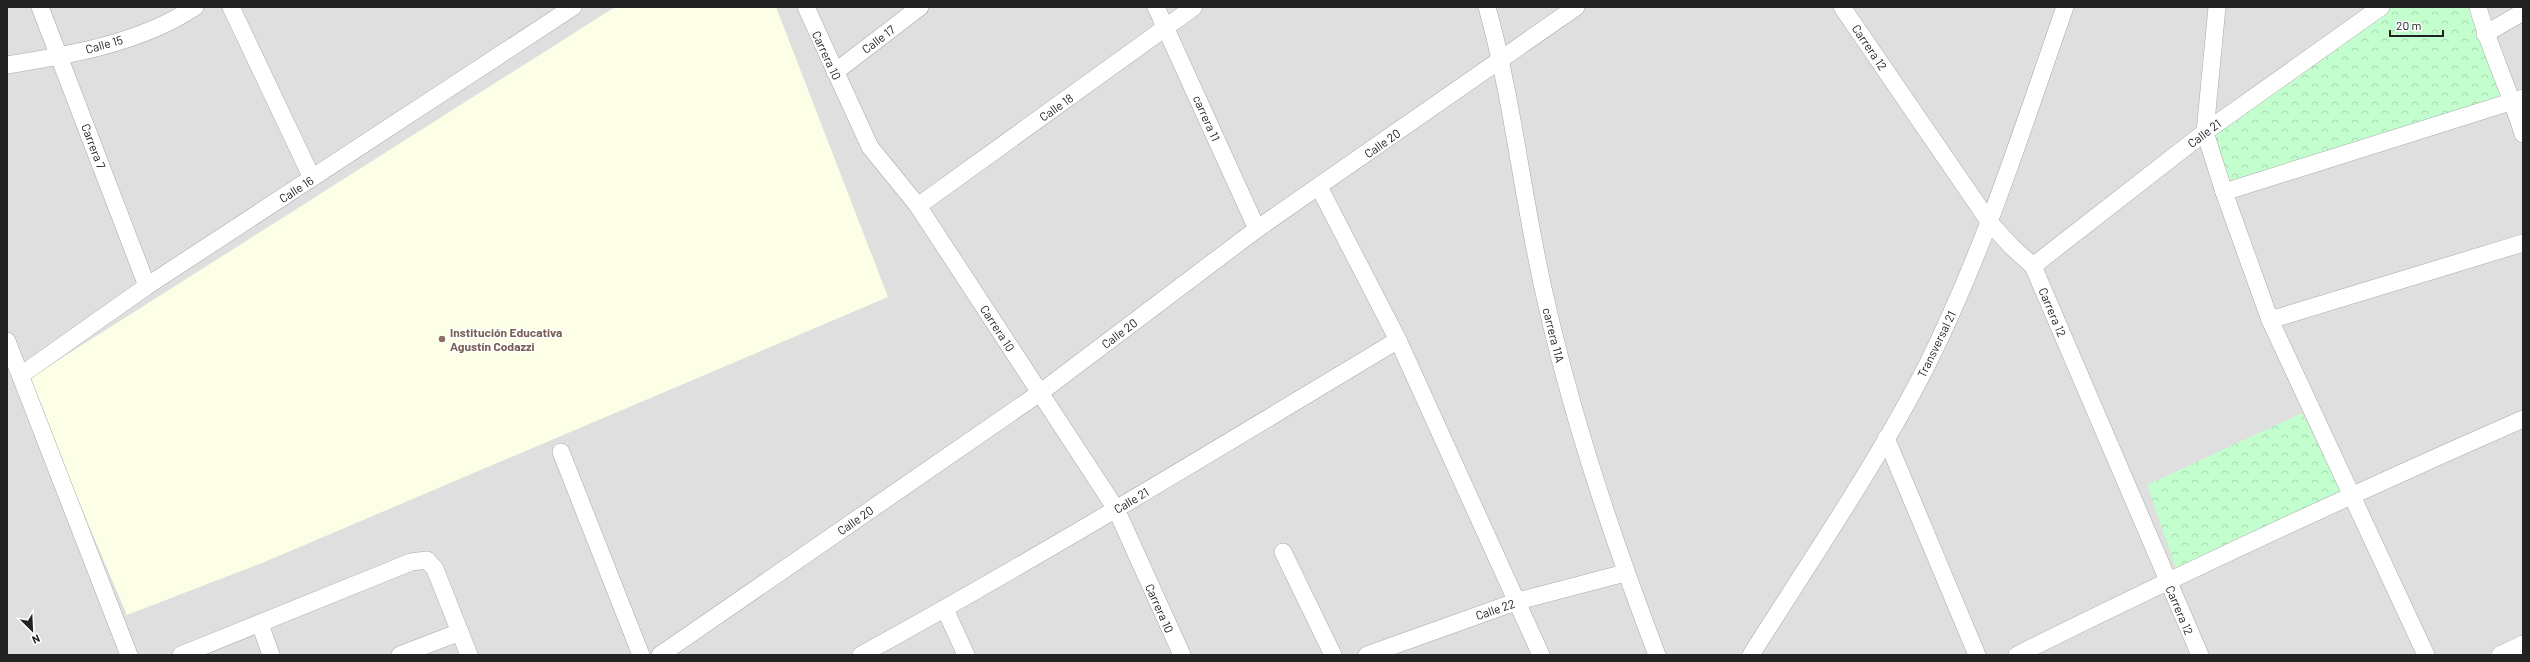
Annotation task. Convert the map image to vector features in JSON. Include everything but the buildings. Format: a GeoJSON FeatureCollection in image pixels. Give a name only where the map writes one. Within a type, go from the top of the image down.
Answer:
{"type":"FeatureCollection","features":[{"type":"Feature","properties":{"kind":"street","name":"Carrera 7"},"geometry":{"type":"LineString","coordinates":[[40,7],[147,286]]}},
{"type":"Feature","properties":{"kind":"street","name":"Calle 15"},"geometry":{"type":"LineString","coordinates":[[7,65],[60,56],[138,35],[195,7]]}},
{"type":"Feature","properties":{"kind":"street"},"geometry":{"type":"LineString","coordinates":[[231,7],[312,178]]}},
{"type":"Feature","properties":{"kind":"street","name":"Calle 16"},"geometry":{"type":"LineString","coordinates":[[22,375],[147,286],[573,7]]}},
{"type":"Feature","properties":{"kind":"street","name":"Carrera 10"},"geometry":{"type":"LineString","coordinates":[[806,7],[870,147],[918,206],[1041,392],[1116,509],[1182,655]]}},
{"type":"Feature","properties":{"kind":"street","name":"Calle 17"},"geometry":{"type":"LineString","coordinates":[[835,72],[920,7]]}},
{"type":"Feature","properties":{"kind":"street","name":"carrera 11"},"geometry":{"type":"LineString","coordinates":[[1156,7],[1258,229]]}},
{"type":"Feature","properties":{"kind":"street","name":"Calle 18"},"geometry":{"type":"LineString","coordinates":[[918,206],[1194,7]]}},
{"type":"Feature","properties":{"kind":"street","name":"carrera 11A"},"geometry":{"type":"LineString","coordinates":[[1487,7],[1502,60],[1546,300],[1564,375],[1625,573],[1656,655]]}},
{"type":"Feature","properties":{"kind":"street","name":"Calle 20"},"geometry":{"type":"LineString","coordinates":[[660,655],[1041,392],[1258,229],[1576,7]]}},
{"type":"Feature","properties":{"kind":"street","name":"Carrera 12"},"geometry":{"type":"LineString","coordinates":[[1842,7],[1990,223],[2012,248],[2033,266],[2200,655]]}},
{"type":"Feature","properties":{"kind":"street","name":"Transversal 21"},"geometry":{"type":"LineString","coordinates":[[1751,655],[1886,438],[1927,364],[1964,285],[1990,223],[2065,7]]}},
{"type":"Feature","properties":{"kind":"street"},"geometry":{"type":"LineString","coordinates":[[2217,7],[2205,132],[2224,192],[2270,320],[2350,495],[2426,655]]}},
{"type":"Feature","properties":{"kind":"street","name":"Calle 21"},"geometry":{"type":"LineString","coordinates":[[2033,266],[2205,132],[2381,7]]}},
{"type":"Feature","properties":{"kind":"street"},"geometry":{"type":"LineString","coordinates":[[2478,7],[2486,34],[2518,100],[2523,134]]}},
{"type":"Feature","properties":{"kind":"street"},"geometry":{"type":"LineString","coordinates":[[2486,34],[2523,12]]}},
{"type":"Feature","properties":{"kind":"street"},"geometry":{"type":"LineString","coordinates":[[2224,192],[2518,100]]}},
{"type":"Feature","properties":{"kind":"street"},"geometry":{"type":"LineString","coordinates":[[1319,187],[1398,340],[1518,601],[1541,655]]}},
{"type":"Feature","properties":{"kind":"street"},"geometry":{"type":"LineString","coordinates":[[2270,320],[2523,243]]}},
{"type":"Feature","properties":{"kind":"street","name":"Calle 21"},"geometry":{"type":"LineString","coordinates":[[861,655],[945,609],[1116,509],[1398,340]]}},
{"type":"Feature","properties":{"kind":"street"},"geometry":{"type":"LineString","coordinates":[[7,341],[22,375],[129,655]]}},
{"type":"Feature","properties":{"kind":"street"},"geometry":{"type":"LineString","coordinates":[[2017,655],[2167,580],[2350,495],[2523,419]]}},
{"type":"Feature","properties":{"kind":"street"},"geometry":{"type":"LineString","coordinates":[[1886,438],[1978,655]]}},
{"type":"Feature","properties":{"kind":"street"},"geometry":{"type":"LineString","coordinates":[[561,452],[641,655]]}},
{"type":"Feature","properties":{"kind":"street"},"geometry":{"type":"LineString","coordinates":[[1283,552],[1333,655]]}},
{"type":"Feature","properties":{"kind":"street"},"geometry":{"type":"LineString","coordinates":[[181,655],[411,562],[427,560],[435,569],[469,655]]}},
{"type":"Feature","properties":{"kind":"street","name":"Calle 22"},"geometry":{"type":"LineString","coordinates":[[1367,655],[1518,601],[1625,573]]}},
{"type":"Feature","properties":{"kind":"street"},"geometry":{"type":"LineString","coordinates":[[945,609],[966,655]]}},
{"type":"Feature","properties":{"kind":"street"},"geometry":{"type":"LineString","coordinates":[[260,624],[271,655]]}},
{"type":"Feature","properties":{"kind":"street"},"geometry":{"type":"LineString","coordinates":[[400,655],[460,632]]}},
{"type":"Feature","properties":{"kind":"street"},"geometry":{"type":"LineString","coordinates":[[2500,655],[2523,644]]}},
{"type":"Feature","properties":{"kind":"shaded area"},"geometry":{"type":"Polygon","coordinates":[[[7,7],[2523,7],[2523,655],[7,655],[7,7]]]}},
{"type":"Feature","properties":{"kind":"shaded area","name":"Institución Educativa Agustín Codazzi"},"geometry":{"type":"Polygon","coordinates":[[[615,7],[776,7],[888,297],[262,563],[127,615],[27,380],[615,7]]]}},
{"type":"Feature","properties":{"kind":"green space"},"geometry":{"type":"Polygon","coordinates":[[[2388,7],[2474,7],[2506,97],[2226,188],[2209,135],[2388,7]]]}},
{"type":"Feature","properties":{"kind":"green space"},"geometry":{"type":"Polygon","coordinates":[[[2302,413],[2341,491],[2176,569],[2147,485],[2302,413]]]}},
{"type":"Feature","properties":{"kind":"place","name":"Institución Educativa Agustín Codazzi"},"geometry":{"type":"Point","coordinates":[442,339]}}]}
